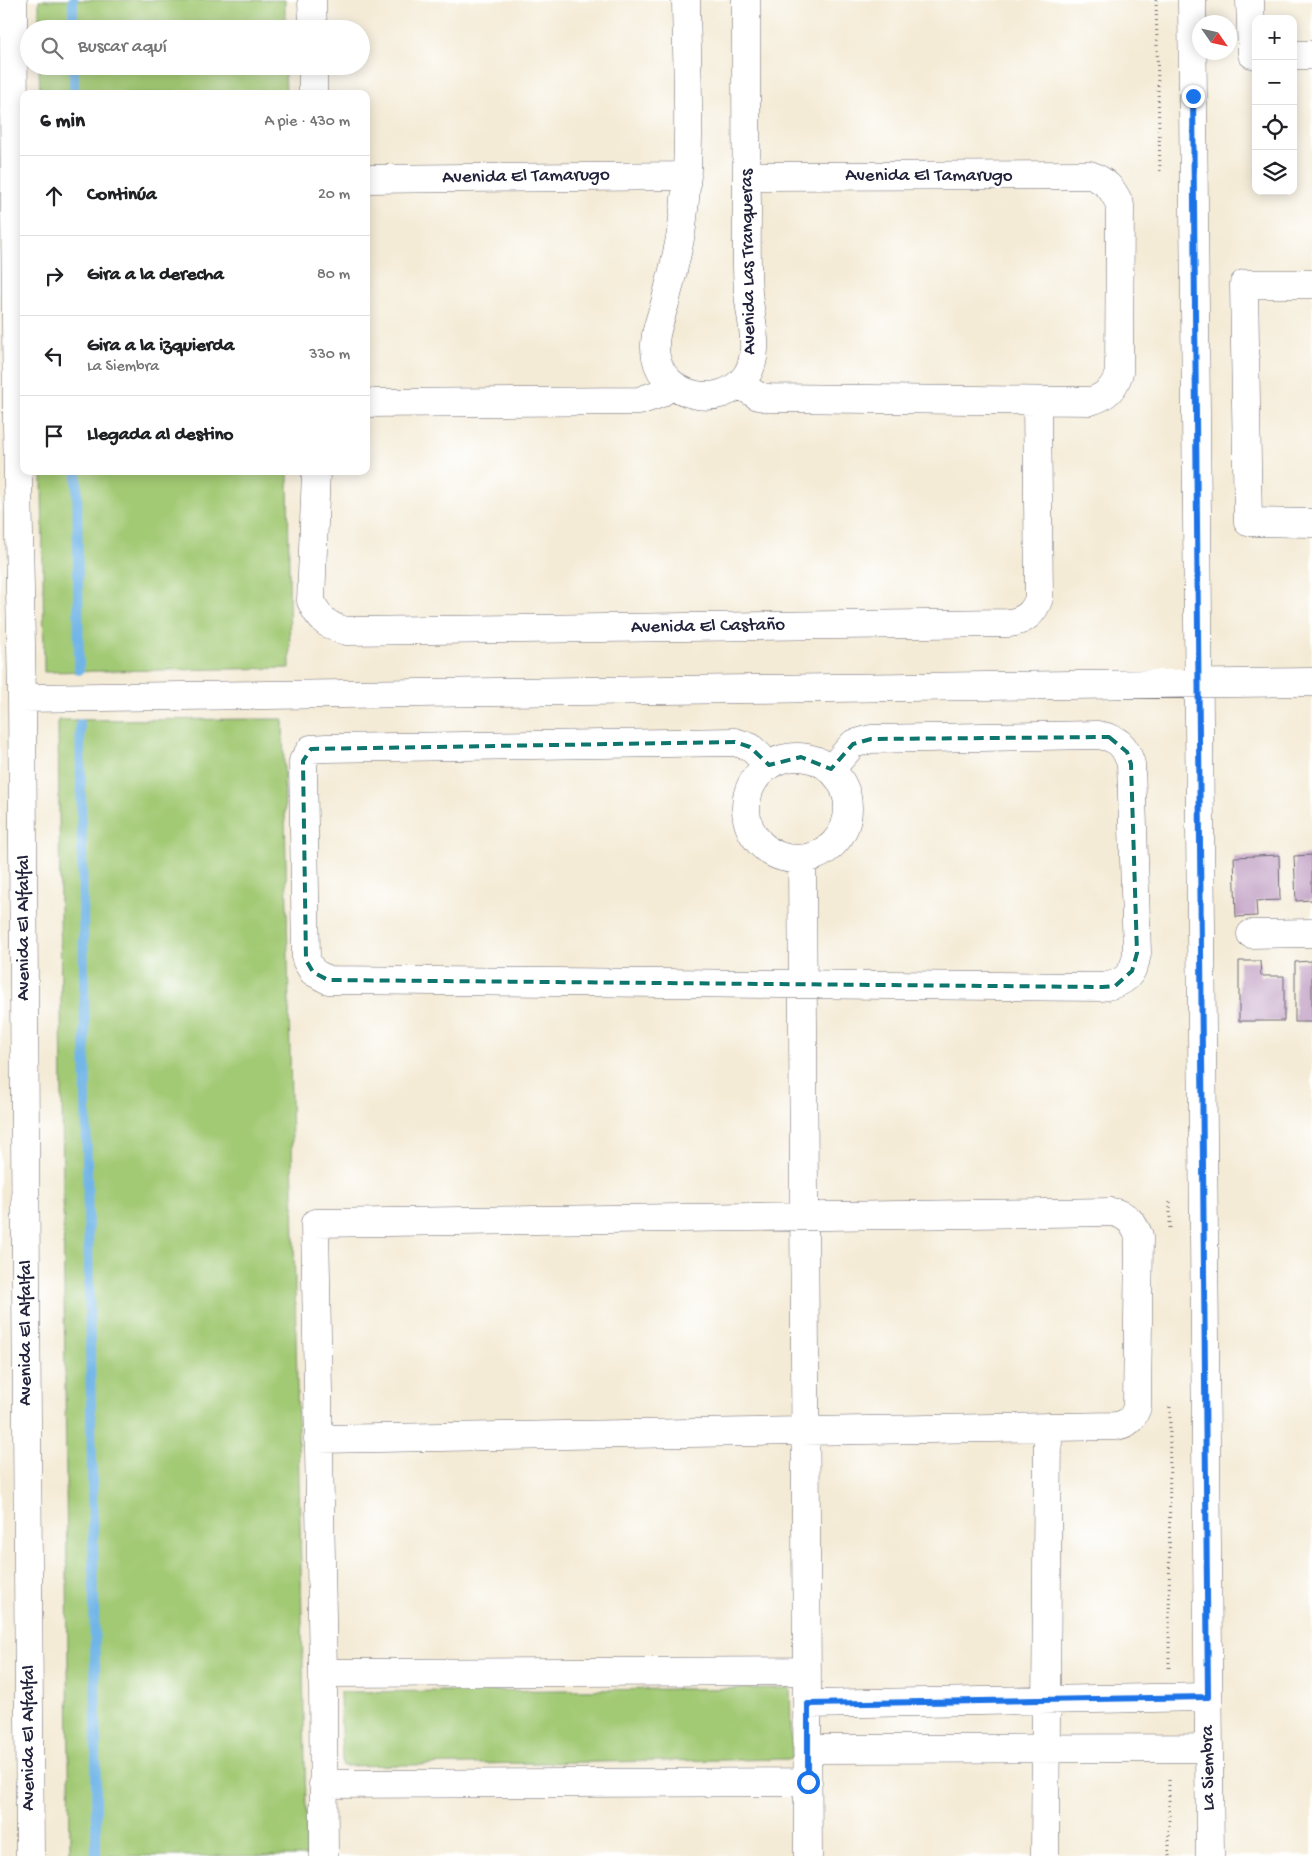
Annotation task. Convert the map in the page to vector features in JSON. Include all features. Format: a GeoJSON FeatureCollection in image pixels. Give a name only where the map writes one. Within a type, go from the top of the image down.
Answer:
{"type":"FeatureCollection","features":[{"type":"Feature","properties":{"kind":"street","name":"Avenida El Alfalfal"},"geometry":{"type":"LineString","coordinates":[[13,0],[17,436],[22,698],[30,1856]]}},
{"type":"Feature","properties":{"kind":"street"},"geometry":{"type":"LineString","coordinates":[[312,0],[312,20]]}},
{"type":"Feature","properties":{"kind":"street"},"geometry":{"type":"LineString","coordinates":[[686,0],[687,176],[682,227],[677,253],[655,335],[658,366],[668,380],[688,393],[706,397],[723,393],[739,384],[758,396],[769,398],[1037,401]]}},
{"type":"Feature","properties":{"kind":"street","name":"Avenida Las Tranqueras"},"geometry":{"type":"LineString","coordinates":[[739,384],[749,370],[754,350],[748,292],[746,0]]}},
{"type":"Feature","properties":{"kind":"street","name":"La Siembra"},"geometry":{"type":"LineString","coordinates":[[1192,0],[1197,685],[1210,1856]]}},
{"type":"Feature","properties":{"kind":"street"},"geometry":{"type":"LineString","coordinates":[[1250,0],[1252,54]]}},
{"type":"Feature","properties":{"kind":"street"},"geometry":{"type":"LineString","coordinates":[[1297,54],[1312,55]]}},
{"type":"Feature","properties":{"kind":"street"},"geometry":{"type":"LineString","coordinates":[[313,75],[313,90]]}},
{"type":"Feature","properties":{"kind":"street","name":"Avenida El Tamarugo"},"geometry":{"type":"LineString","coordinates":[[747,176],[1090,175],[1109,185],[1116,194],[1120,205],[1120,373],[1116,384],[1108,393],[1091,401],[1037,401]]}},
{"type":"Feature","properties":{"kind":"street","name":"Avenida El Tamarugo"},"geometry":{"type":"LineString","coordinates":[[370,179],[687,176]]}},
{"type":"Feature","properties":{"kind":"street"},"geometry":{"type":"LineString","coordinates":[[1312,284],[1244,284],[1248,522],[1312,523]]}},
{"type":"Feature","properties":{"kind":"street"},"geometry":{"type":"LineString","coordinates":[[370,404],[639,401],[659,394],[673,385]]}},
{"type":"Feature","properties":{"kind":"street","name":"Avenida El Castaño"},"geometry":{"type":"LineString","coordinates":[[316,475],[311,601],[316,613],[325,622],[335,628],[347,631],[1010,623],[1018,622],[1032,612],[1039,598],[1037,401]]}},
{"type":"Feature","properties":{"kind":"street"},"geometry":{"type":"LineString","coordinates":[[22,698],[1197,685],[1312,682]]}},
{"type":"Feature","properties":{"kind":"street"},"geometry":{"type":"LineString","coordinates":[[769,765],[750,747],[734,742],[311,749],[303,761],[306,960],[313,972],[328,980],[1102,987],[1115,986],[1126,979],[1132,972],[1136,963],[1137,953],[1131,764],[1127,752],[1119,742],[1109,737],[1098,735],[871,738],[853,744],[831,769]]}},
{"type":"Feature","properties":{"kind":"street"},"geometry":{"type":"LineString","coordinates":[[801,757],[817,760],[831,769],[841,782],[847,798],[848,814],[843,830],[833,844],[819,854],[802,859],[785,858],[769,851],[756,839],[748,824],[746,807],[749,791],[757,776],[769,765],[784,758],[801,757]]}},
{"type":"Feature","properties":{"kind":"street"},"geometry":{"type":"LineString","coordinates":[[802,859],[808,1856]]}},
{"type":"Feature","properties":{"kind":"street"},"geometry":{"type":"LineString","coordinates":[[1251,934],[1312,933]]}},
{"type":"Feature","properties":{"kind":"street"},"geometry":{"type":"LineString","coordinates":[[318,1439],[1116,1426],[1129,1422],[1137,1407],[1139,1236],[1135,1226],[1128,1218],[1112,1212],[315,1224],[318,1439],[323,1673],[324,1856]]}},
{"type":"Feature","properties":{"kind":"street"},"geometry":{"type":"LineString","coordinates":[[1045,1856],[1048,1700],[1048,1427]]}},
{"type":"Feature","properties":{"kind":"street"},"geometry":{"type":"LineString","coordinates":[[323,1673],[807,1671]]}},
{"type":"Feature","properties":{"kind":"street"},"geometry":{"type":"LineString","coordinates":[[808,1704],[1208,1697]]}},
{"type":"Feature","properties":{"kind":"street"},"geometry":{"type":"LineString","coordinates":[[808,1749],[1208,1748]]}},
{"type":"Feature","properties":{"kind":"street"},"geometry":{"type":"LineString","coordinates":[[323,1784],[808,1782]]}},
{"type":"Feature","properties":{"kind":"highlighted area"},"geometry":{"type":"Polygon","coordinates":[[[1109,737],[1127,752],[1131,764],[1137,953],[1132,971],[1115,986],[1102,987],[328,980],[313,972],[306,960],[303,761],[311,749],[735,742],[750,747],[769,765],[801,757],[831,769],[853,744],[871,739],[1109,737]]]}},
{"type":"Feature","properties":{"kind":"green space"},"geometry":{"type":"Polygon","coordinates":[[[39,0],[285,0],[285,20],[39,20],[39,0]]]}},
{"type":"Feature","properties":{"kind":"green space"},"geometry":{"type":"Polygon","coordinates":[[[39,75],[285,75],[286,90],[40,90],[39,75]]]}},
{"type":"Feature","properties":{"kind":"green space"},"geometry":{"type":"Polygon","coordinates":[[[42,475],[288,475],[290,668],[44,672],[42,475]]]}},
{"type":"Feature","properties":{"kind":"green space"},"geometry":{"type":"Polygon","coordinates":[[[283,719],[307,1856],[70,1856],[58,720],[283,719]]]}},
{"type":"Feature","properties":{"kind":"green space"},"geometry":{"type":"Polygon","coordinates":[[[790,1688],[792,1759],[342,1766],[340,1692],[790,1688]]]}},
{"type":"Feature","properties":{"kind":"building"},"geometry":{"type":"Polygon","coordinates":[[[1279,855],[1280,900],[1256,901],[1257,916],[1236,917],[1234,857],[1279,855]]]}},
{"type":"Feature","properties":{"kind":"building"},"geometry":{"type":"Polygon","coordinates":[[[1312,855],[1312,900],[1296,901],[1294,856],[1312,855]]]}},
{"type":"Feature","properties":{"kind":"building"},"geometry":{"type":"Polygon","coordinates":[[[1239,961],[1260,961],[1261,976],[1284,976],[1284,1021],[1239,1021],[1239,961]]]}},
{"type":"Feature","properties":{"kind":"building"},"geometry":{"type":"Polygon","coordinates":[[[1312,961],[1312,1022],[1295,1022],[1295,962],[1312,961]]]}},
{"type":"Feature","properties":{"kind":"waterway"},"geometry":{"type":"LineString","coordinates":[[73,0],[73,20]]}},
{"type":"Feature","properties":{"kind":"waterway"},"geometry":{"type":"LineString","coordinates":[[74,75],[74,90]]}},
{"type":"Feature","properties":{"kind":"waterway"},"geometry":{"type":"LineString","coordinates":[[77,475],[79,670]]}},
{"type":"Feature","properties":{"kind":"waterway"},"geometry":{"type":"LineString","coordinates":[[80,724],[96,1725],[96,1856]]}},
{"type":"Feature","properties":{"kind":"route"},"geometry":{"type":"LineString","coordinates":[[808,1782],[808,1704],[1208,1697],[1197,685],[1193,96]]}}]}
